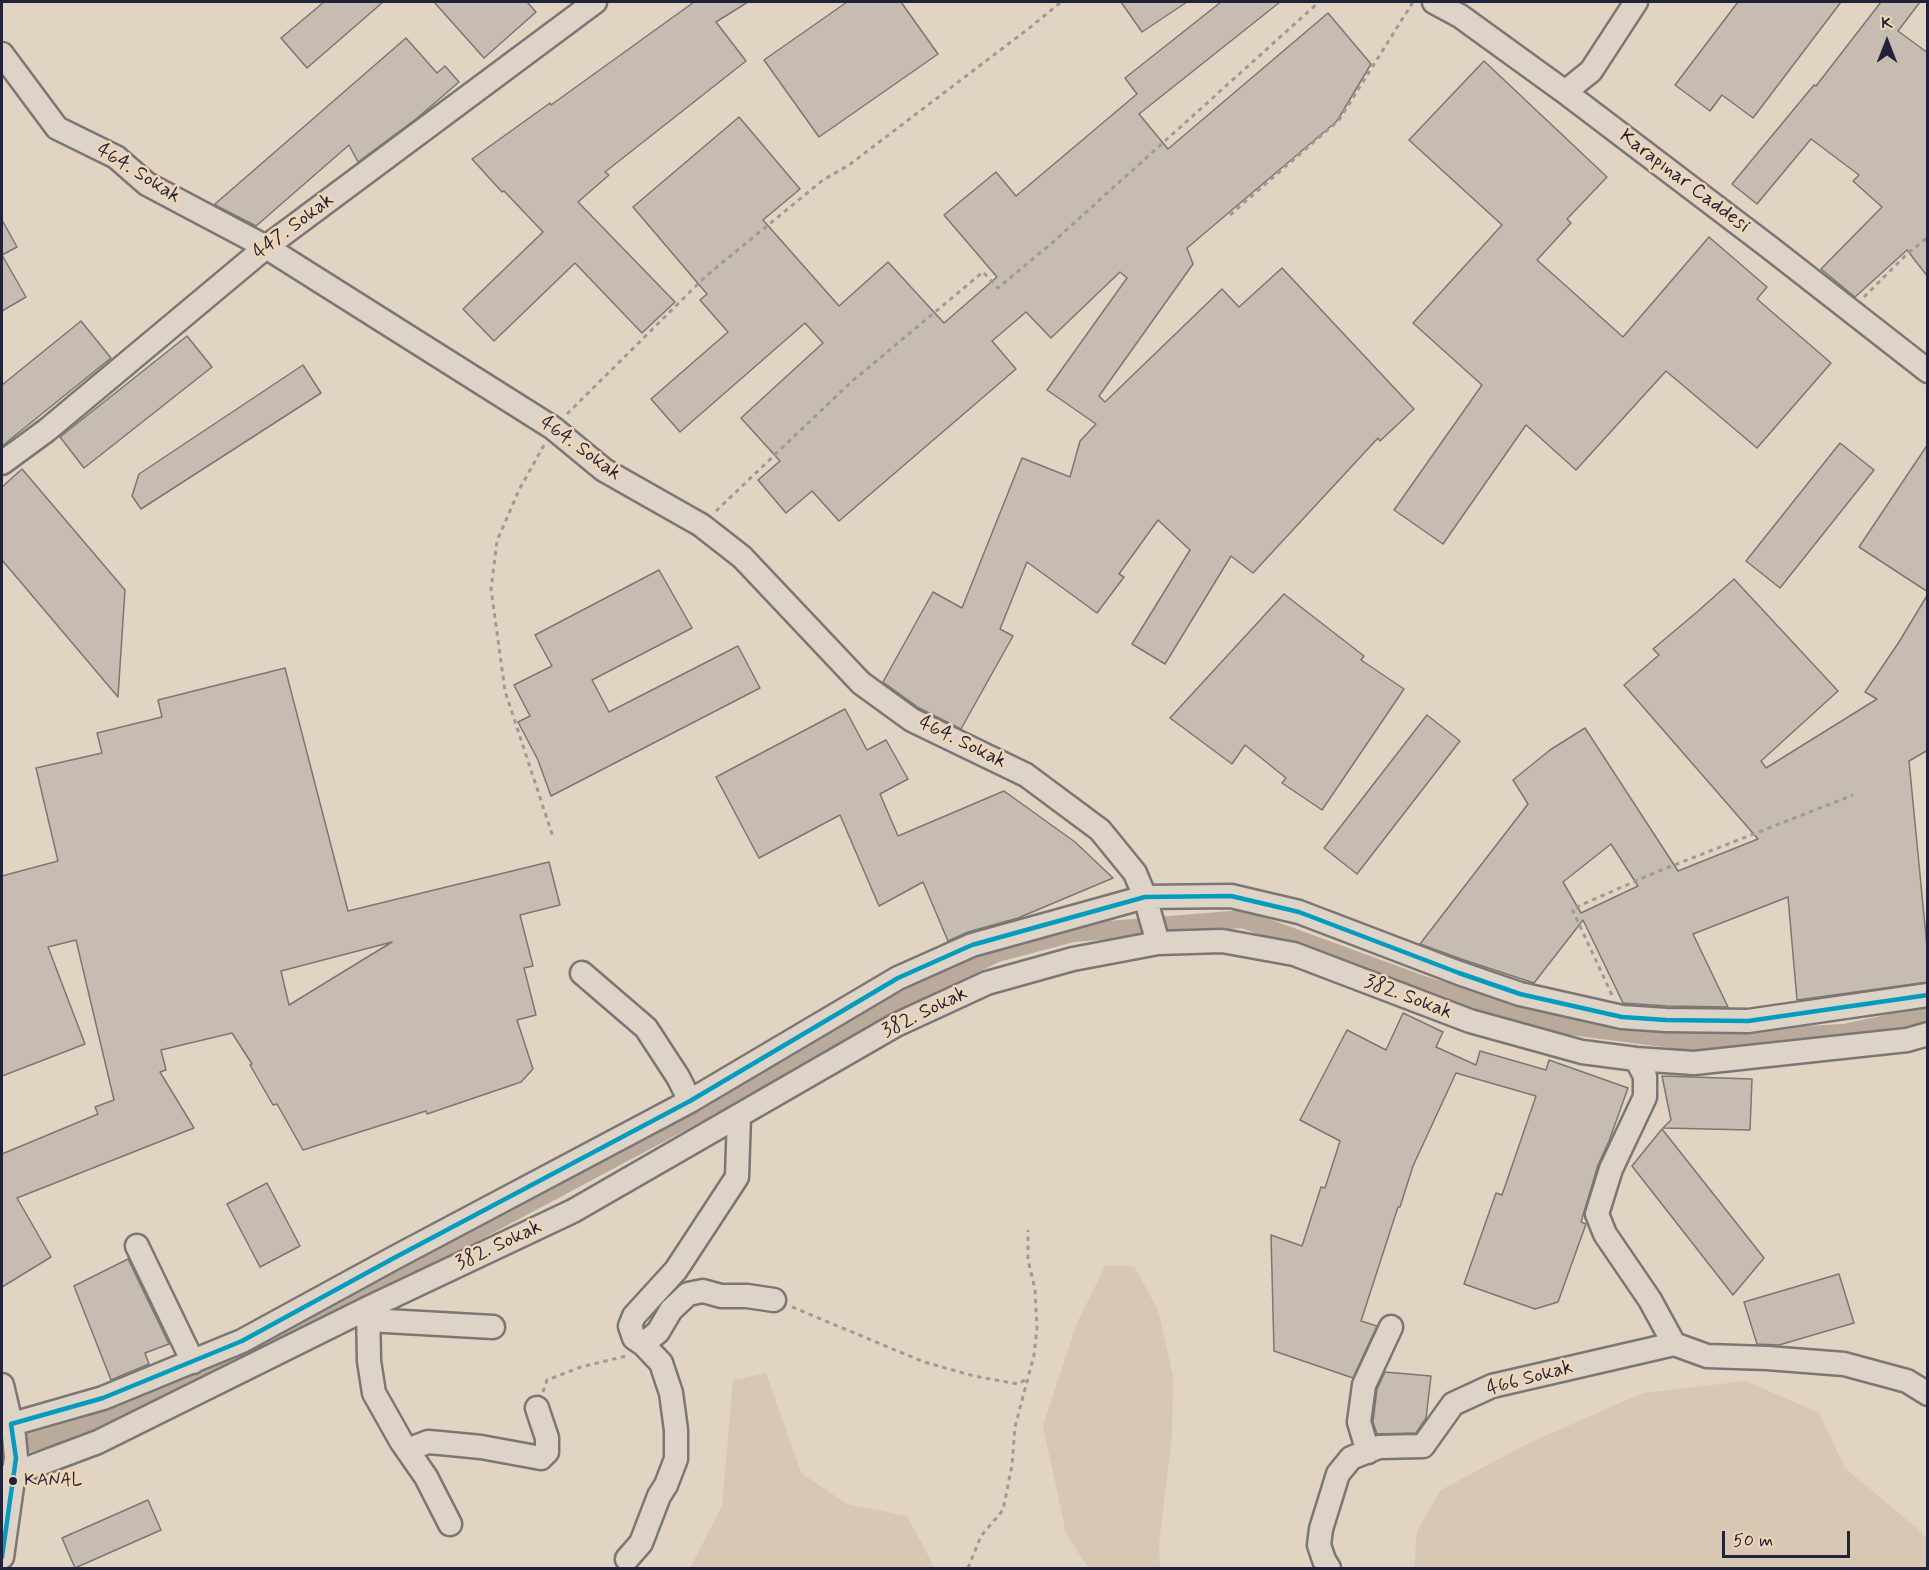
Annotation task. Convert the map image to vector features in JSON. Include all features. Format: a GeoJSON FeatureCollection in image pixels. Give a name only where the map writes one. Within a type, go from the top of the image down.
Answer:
{"type":"FeatureCollection","features":[{"type":"Feature","properties":{"kind":"street","name":"447. Sokak"},"geometry":{"type":"LineString","coordinates":[[2,463],[47,430],[266,247],[595,2]]}},
{"type":"Feature","properties":{"kind":"street","name":"Karapınar Caddesi"},"geometry":{"type":"LineString","coordinates":[[1434,2],[1465,9],[1565,92],[1928,371]]}},
{"type":"Feature","properties":{"kind":"street"},"geometry":{"type":"LineString","coordinates":[[1565,92],[1592,71],[1636,2]]}},
{"type":"Feature","properties":{"kind":"street","name":"464. Sokak"},"geometry":{"type":"LineString","coordinates":[[2,54],[57,128],[116,157],[147,184],[266,247],[553,428],[604,470],[701,525],[742,557],[861,682],[912,720],[1026,775],[1100,830],[1135,873],[1147,904],[1157,942]]}},
{"type":"Feature","properties":{"kind":"street"},"geometry":{"type":"LineString","coordinates":[[10,1450],[103,1398],[242,1341],[690,1101],[908,974],[972,945],[1147,904],[1232,896],[1299,912],[1520,994],[1622,1017],[1748,1021],[1928,995]]}},
{"type":"Feature","properties":{"kind":"street","name":"382. Sokak"},"geometry":{"type":"LineString","coordinates":[[10,1450],[98,1442],[368,1314],[573,1211],[896,1025],[987,983],[1073,958],[1157,942],[1222,940],[1294,954],[1470,1021],[1582,1052],[1636,1059],[1694,1063],[1907,1040],[1928,1034]]}},
{"type":"Feature","properties":{"kind":"street"},"geometry":{"type":"LineString","coordinates":[[582,973],[646,1028],[678,1077],[690,1101]]}},
{"type":"Feature","properties":{"kind":"street"},"geometry":{"type":"LineString","coordinates":[[1636,1059],[1645,1076],[1645,1097],[1611,1170],[1597,1214],[1605,1234],[1650,1300],[1674,1344],[1707,1356],[1844,1364],[1907,1381],[1928,1394]]}},
{"type":"Feature","properties":{"kind":"street"},"geometry":{"type":"LineString","coordinates":[[627,1559],[641,1544],[676,1459],[676,1430],[671,1393],[661,1363],[634,1338],[630,1326],[634,1316],[676,1270],[737,1176],[739,1116]]}},
{"type":"Feature","properties":{"kind":"street"},"geometry":{"type":"LineString","coordinates":[[137,1246],[193,1362]]}},
{"type":"Feature","properties":{"kind":"street"},"geometry":{"type":"LineString","coordinates":[[643,1344],[658,1332],[671,1310],[688,1294],[704,1291],[721,1296],[747,1296],[774,1300]]}},
{"type":"Feature","properties":{"kind":"street"},"geometry":{"type":"LineString","coordinates":[[450,1524],[426,1477],[407,1450],[374,1393],[369,1361],[368,1314],[493,1328]]}},
{"type":"Feature","properties":{"kind":"street"},"geometry":{"type":"LineString","coordinates":[[1368,1452],[1359,1422],[1364,1386],[1391,1327]]}},
{"type":"Feature","properties":{"kind":"street","name":"466 Sokak"},"geometry":{"type":"LineString","coordinates":[[1329,1569],[1319,1545],[1321,1529],[1338,1474],[1351,1458],[1379,1448],[1423,1446],[1453,1404],[1492,1386],[1674,1344]]}},
{"type":"Feature","properties":{"kind":"street"},"geometry":{"type":"LineString","coordinates":[[2,1385],[6,1397],[10,1450],[2,1557]]}},
{"type":"Feature","properties":{"kind":"street"},"geometry":{"type":"LineString","coordinates":[[407,1450],[428,1442],[481,1447],[541,1458],[547,1452],[547,1438],[537,1408]]}},
{"type":"Feature","properties":{"kind":"path"},"geometry":{"type":"LineString","coordinates":[[553,837],[505,691],[491,589],[497,541],[519,490],[553,428],[706,276],[823,180],[849,165],[1061,2]]}},
{"type":"Feature","properties":{"kind":"path"},"geometry":{"type":"LineString","coordinates":[[701,525],[850,383],[983,272],[998,288],[1053,242],[1319,2]]}},
{"type":"Feature","properties":{"kind":"path"},"geometry":{"type":"LineString","coordinates":[[1230,215],[1339,120],[1413,2]]}},
{"type":"Feature","properties":{"kind":"path"},"geometry":{"type":"LineString","coordinates":[[1850,310],[1907,254],[1928,237]]}},
{"type":"Feature","properties":{"kind":"path"},"geometry":{"type":"LineString","coordinates":[[1622,1017],[1572,909],[1654,873],[1852,795]]}},
{"type":"Feature","properties":{"kind":"path"},"geometry":{"type":"LineString","coordinates":[[968,1569],[981,1536],[1003,1510],[1012,1466],[1015,1427],[1029,1377],[1037,1328],[1035,1289],[1028,1260],[1028,1230]]}},
{"type":"Feature","properties":{"kind":"path"},"geometry":{"type":"LineString","coordinates":[[774,1300],[924,1362],[974,1376],[1018,1384],[1029,1377]]}},
{"type":"Feature","properties":{"kind":"path"},"geometry":{"type":"LineString","coordinates":[[537,1408],[547,1380],[581,1367],[628,1355],[643,1344]]}},
{"type":"Feature","properties":{"kind":"shaded area"},"geometry":{"type":"Polygon","coordinates":[[[1105,1266],[1134,1266],[1158,1310],[1173,1376],[1172,1438],[1159,1543],[1160,1568],[1088,1568],[1066,1533],[1043,1426],[1076,1325],[1105,1266]]]}},
{"type":"Feature","properties":{"kind":"shaded area"},"geometry":{"type":"Polygon","coordinates":[[[766,1373],[801,1473],[847,1504],[907,1516],[935,1568],[690,1568],[722,1506],[733,1380],[766,1373]]]}},
{"type":"Feature","properties":{"kind":"shaded area"},"geometry":{"type":"Polygon","coordinates":[[[1746,1381],[1819,1413],[1845,1468],[1927,1539],[1927,1568],[1414,1568],[1417,1531],[1441,1490],[1531,1442],[1643,1393],[1746,1381]]]}},
{"type":"Feature","properties":{"kind":"building"},"geometry":{"type":"Polygon","coordinates":[[[324,2],[383,2],[307,68],[281,38],[324,2]]]}},
{"type":"Feature","properties":{"kind":"building"},"geometry":{"type":"Polygon","coordinates":[[[434,2],[527,2],[536,12],[484,58],[434,2]]]}},
{"type":"Feature","properties":{"kind":"building"},"geometry":{"type":"Polygon","coordinates":[[[694,2],[748,2],[716,22],[746,61],[605,172],[609,175],[578,202],[675,302],[642,333],[575,263],[494,341],[463,309],[543,232],[472,159],[694,2]]]}},
{"type":"Feature","properties":{"kind":"building"},"geometry":{"type":"Polygon","coordinates":[[[847,2],[901,2],[938,54],[819,137],[764,60],[847,2]]]}},
{"type":"Feature","properties":{"kind":"building"},"geometry":{"type":"Polygon","coordinates":[[[1121,2],[1187,2],[1142,32],[1121,2]]]}},
{"type":"Feature","properties":{"kind":"building"},"geometry":{"type":"Polygon","coordinates":[[[1221,2],[1280,2],[1139,114],[1168,149],[1328,13],[1371,64],[1337,121],[1187,248],[1193,264],[1099,396],[1105,402],[1222,289],[1239,307],[1282,268],[1414,409],[1380,441],[1378,438],[1253,573],[1231,556],[1165,664],[1132,644],[1190,550],[1158,520],[1119,574],[1124,577],[1097,613],[1027,562],[1000,629],[1013,636],[961,729],[919,708],[883,682],[933,592],[962,608],[1022,458],[1070,477],[1080,441],[1096,424],[1047,390],[1127,278],[1120,272],[1051,338],[1026,312],[992,341],[1016,369],[839,521],[812,491],[786,513],[758,480],[780,461],[741,418],[823,343],[805,323],[680,432],[651,399],[728,332],[700,300],[707,294],[633,207],[739,117],[800,189],[763,220],[839,306],[888,262],[944,323],[997,277],[944,215],[996,172],[1016,196],[1137,94],[1125,78],[1221,2]]]}},
{"type":"Feature","properties":{"kind":"building"},"geometry":{"type":"Polygon","coordinates":[[[1738,2],[1841,2],[1753,118],[1722,95],[1710,111],[1675,85],[1738,2]]]}},
{"type":"Feature","properties":{"kind":"building"},"geometry":{"type":"Polygon","coordinates":[[[1881,2],[1920,2],[1898,31],[1928,53],[1928,277],[1907,250],[1855,297],[1821,269],[1882,207],[1853,181],[1859,175],[1811,139],[1757,204],[1732,184],[1814,85],[1816,86],[1881,2]]]}},
{"type":"Feature","properties":{"kind":"building"},"geometry":{"type":"Polygon","coordinates":[[[406,38],[437,73],[445,66],[459,82],[416,119],[358,162],[349,145],[256,226],[215,204],[406,38]]]}},
{"type":"Feature","properties":{"kind":"building"},"geometry":{"type":"Polygon","coordinates":[[[1484,61],[1607,177],[1567,219],[1571,223],[1537,260],[1623,337],[1709,237],[1767,287],[1757,299],[1831,363],[1757,448],[1666,371],[1576,470],[1526,425],[1443,544],[1394,510],[1482,385],[1413,323],[1502,225],[1409,140],[1484,61]]]}},
{"type":"Feature","properties":{"kind":"building"},"geometry":{"type":"Polygon","coordinates":[[[2,220],[17,247],[2,255],[2,220]]]}},
{"type":"Feature","properties":{"kind":"building"},"geometry":{"type":"Polygon","coordinates":[[[2,255],[26,297],[2,311],[2,255]]]}},
{"type":"Feature","properties":{"kind":"building"},"geometry":{"type":"Polygon","coordinates":[[[81,321],[111,358],[2,446],[2,385],[81,321]]]}},
{"type":"Feature","properties":{"kind":"building"},"geometry":{"type":"Polygon","coordinates":[[[187,336],[212,367],[84,468],[60,437],[187,336]]]}},
{"type":"Feature","properties":{"kind":"building"},"geometry":{"type":"Polygon","coordinates":[[[303,365],[321,393],[141,509],[132,496],[139,474],[303,365]]]}},
{"type":"Feature","properties":{"kind":"building"},"geometry":{"type":"Polygon","coordinates":[[[1840,443],[1874,470],[1780,588],[1746,561],[1840,443]]]}},
{"type":"Feature","properties":{"kind":"building"},"geometry":{"type":"Polygon","coordinates":[[[1928,444],[1928,592],[1859,547],[1928,444]]]}},
{"type":"Feature","properties":{"kind":"building"},"geometry":{"type":"Polygon","coordinates":[[[22,469],[125,590],[118,697],[2,560],[2,487],[22,469]]]}},
{"type":"Feature","properties":{"kind":"building"},"geometry":{"type":"Polygon","coordinates":[[[659,570],[692,628],[592,680],[609,712],[738,646],[760,688],[551,796],[538,760],[518,722],[530,716],[514,685],[552,666],[535,635],[659,570]]]}},
{"type":"Feature","properties":{"kind":"building"},"geometry":{"type":"Polygon","coordinates":[[[1734,579],[1838,691],[1761,761],[1766,768],[1877,699],[1865,692],[1928,594],[1928,750],[1909,761],[1928,957],[1928,982],[1797,1000],[1788,897],[1693,934],[1728,1007],[1623,1003],[1583,920],[1534,983],[1420,944],[1528,804],[1513,780],[1550,750],[1585,728],[1678,871],[1758,839],[1624,685],[1659,655],[1653,649],[1734,579]],[[1611,844],[1563,882],[1581,913],[1638,886],[1611,844]]]}},
{"type":"Feature","properties":{"kind":"building"},"geometry":{"type":"Polygon","coordinates":[[[1284,594],[1364,656],[1361,660],[1404,689],[1322,810],[1282,783],[1286,778],[1245,745],[1232,764],[1170,718],[1284,594]]]}},
{"type":"Feature","properties":{"kind":"building"},"geometry":{"type":"Polygon","coordinates":[[[285,668],[348,911],[549,862],[560,905],[520,915],[533,966],[524,968],[536,1015],[517,1020],[533,1069],[521,1082],[427,1114],[426,1111],[303,1150],[277,1104],[273,1105],[250,1065],[252,1064],[232,1033],[161,1050],[166,1070],[160,1072],[194,1128],[17,1198],[51,1257],[2,1287],[2,1154],[98,1114],[95,1107],[114,1100],[76,940],[48,947],[85,1044],[2,1076],[2,876],[58,861],[36,768],[102,753],[97,733],[162,717],[158,700],[285,668]],[[392,942],[281,971],[289,1005],[392,942]]]}},
{"type":"Feature","properties":{"kind":"building"},"geometry":{"type":"Polygon","coordinates":[[[845,709],[867,750],[886,740],[908,779],[880,794],[898,836],[1004,791],[1075,842],[1113,878],[1018,918],[968,932],[948,941],[923,882],[879,906],[840,815],[759,858],[716,777],[845,709]]]}},
{"type":"Feature","properties":{"kind":"building"},"geometry":{"type":"Polygon","coordinates":[[[1427,715],[1460,741],[1357,874],[1324,848],[1427,715]]]}},
{"type":"Feature","properties":{"kind":"building"},"geometry":{"type":"Polygon","coordinates":[[[1403,1013],[1443,1032],[1436,1047],[1476,1065],[1480,1051],[1546,1070],[1549,1060],[1628,1088],[1598,1165],[1581,1222],[1586,1224],[1558,1302],[1535,1309],[1464,1284],[1496,1193],[1502,1195],[1536,1096],[1456,1073],[1413,1166],[1400,1207],[1398,1207],[1361,1321],[1377,1326],[1353,1378],[1274,1351],[1271,1235],[1302,1246],[1321,1187],[1325,1188],[1340,1141],[1300,1120],[1347,1030],[1386,1050],[1403,1013]]]}},
{"type":"Feature","properties":{"kind":"building"},"geometry":{"type":"Polygon","coordinates":[[[1662,1076],[1752,1079],[1750,1130],[1663,1128],[1671,1120],[1662,1076]]]}},
{"type":"Feature","properties":{"kind":"building"},"geometry":{"type":"Polygon","coordinates":[[[1662,1129],[1764,1258],[1733,1295],[1632,1166],[1662,1129]]]}},
{"type":"Feature","properties":{"kind":"building"},"geometry":{"type":"Polygon","coordinates":[[[267,1183],[300,1246],[260,1267],[227,1204],[267,1183]]]}},
{"type":"Feature","properties":{"kind":"building"},"geometry":{"type":"Polygon","coordinates":[[[128,1259],[169,1344],[145,1353],[149,1364],[111,1380],[74,1286],[128,1259]]]}},
{"type":"Feature","properties":{"kind":"building"},"geometry":{"type":"Polygon","coordinates":[[[1839,1274],[1854,1323],[1779,1345],[1757,1344],[1744,1302],[1839,1274]]]}},
{"type":"Feature","properties":{"kind":"building"},"geometry":{"type":"Polygon","coordinates":[[[1385,1372],[1431,1376],[1426,1418],[1416,1433],[1377,1434],[1373,1422],[1377,1389],[1385,1372]]]}},
{"type":"Feature","properties":{"kind":"building"},"geometry":{"type":"Polygon","coordinates":[[[148,1500],[161,1530],[75,1568],[62,1538],[148,1500]]]}},
{"type":"Feature","properties":{"kind":"waterway"},"geometry":{"type":"LineString","coordinates":[[2,1451],[87,1426],[333,1308],[736,1093],[932,985],[997,953],[1073,933],[1243,919],[1423,985],[1556,1024],[1687,1041],[1844,1033],[1928,1015]]}},
{"type":"Feature","properties":{"kind":"transit line"},"geometry":{"type":"LineString","coordinates":[[11,1424],[103,1398],[242,1341],[690,1101],[898,978],[972,945],[1145,897],[1231,896],[1299,912],[1520,994],[1622,1017],[1748,1021],[1928,995]]}},
{"type":"Feature","properties":{"kind":"transit line"},"geometry":{"type":"LineString","coordinates":[[2,1557],[16,1458],[11,1424]]}},
{"type":"Feature","properties":{"kind":"place","name":"KANAL"},"geometry":{"type":"Point","coordinates":[13,1481]}}]}
